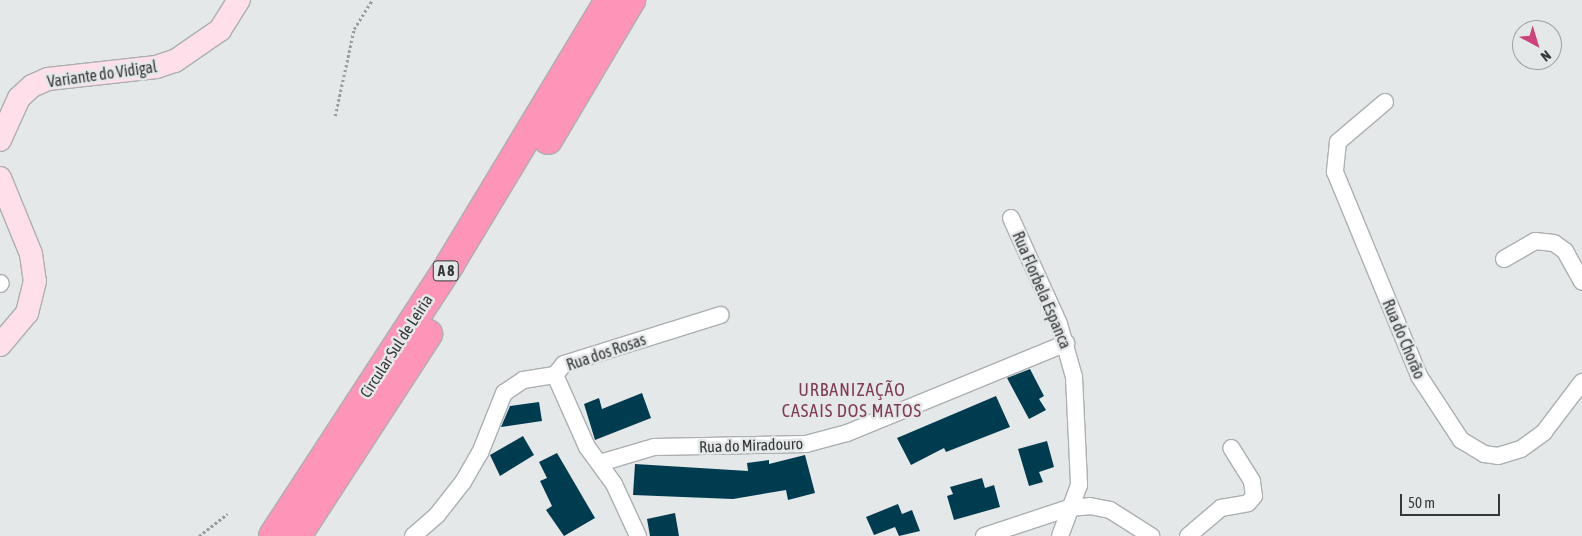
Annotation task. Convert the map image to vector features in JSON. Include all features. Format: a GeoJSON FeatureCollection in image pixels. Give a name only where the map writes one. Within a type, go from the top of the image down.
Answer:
{"type":"FeatureCollection","features":[{"type":"Feature","properties":{"kind":"highway","name":"Circular Sul de Leiria"},"geometry":{"type":"LineString","coordinates":[[273,536],[450,264],[609,0]]}},
{"type":"Feature","properties":{"kind":"highway","name":"Circular Sul de Leiria"},"geometry":{"type":"LineString","coordinates":[[297,536],[470,268],[631,0]]}},
{"type":"Feature","properties":{"kind":"street","name":"Variante do Vidigal"},"geometry":{"type":"LineString","coordinates":[[0,140],[19,98],[32,86],[48,79],[156,68],[175,61],[220,30],[239,0]]}},
{"type":"Feature","properties":{"kind":"street","name":"Rua do Chorão"},"geometry":{"type":"LineString","coordinates":[[1385,102],[1338,142],[1336,172],[1419,376],[1461,440],[1484,454],[1498,456],[1522,449],[1544,432],[1582,382]]}},
{"type":"Feature","properties":{"kind":"street"},"geometry":{"type":"LineString","coordinates":[[0,178],[31,254],[35,281],[27,313],[0,345]]}},
{"type":"Feature","properties":{"kind":"street","name":"Rua Florbela Espanca"},"geometry":{"type":"LineString","coordinates":[[1011,218],[1066,343],[1075,385],[1080,485],[1069,508],[1060,536]]}},
{"type":"Feature","properties":{"kind":"street"},"geometry":{"type":"LineString","coordinates":[[1504,259],[1535,241],[1554,242],[1565,251],[1582,282]]}},
{"type":"Feature","properties":{"kind":"street","name":"Rua dos Rosas"},"geometry":{"type":"LineString","coordinates":[[638,536],[600,463],[587,447],[555,375],[564,364],[720,314]]}},
{"type":"Feature","properties":{"kind":"street","name":"Rua do Miradouro"},"geometry":{"type":"LineString","coordinates":[[600,463],[654,447],[806,444],[847,433],[1066,343]]}},
{"type":"Feature","properties":{"kind":"street"},"geometry":{"type":"LineString","coordinates":[[413,536],[437,515],[463,482],[480,453],[504,393],[523,380],[555,375]]}},
{"type":"Feature","properties":{"kind":"street"},"geometry":{"type":"LineString","coordinates":[[1188,536],[1221,508],[1248,503],[1254,496],[1252,481],[1231,448]]}},
{"type":"Feature","properties":{"kind":"street"},"geometry":{"type":"LineString","coordinates":[[984,536],[1069,508],[1110,510],[1151,536]]}},
{"type":"Feature","properties":{"kind":"path"},"geometry":{"type":"LineString","coordinates":[[335,116],[354,29],[372,0]]}},
{"type":"Feature","properties":{"kind":"path"},"geometry":{"type":"LineString","coordinates":[[199,536],[227,514]]}},
{"type":"Feature","properties":{"kind":"building"},"geometry":{"type":"Polygon","coordinates":[[[1030,369],[1044,396],[1039,399],[1046,410],[1029,419],[1007,378],[1030,369]]]}},
{"type":"Feature","properties":{"kind":"building"},"geometry":{"type":"Polygon","coordinates":[[[642,393],[651,418],[595,440],[584,404],[599,398],[602,409],[642,393]]]}},
{"type":"Feature","properties":{"kind":"building"},"geometry":{"type":"Polygon","coordinates":[[[996,396],[1010,427],[946,452],[944,448],[911,465],[897,438],[996,396]]]}},
{"type":"Feature","properties":{"kind":"building"},"geometry":{"type":"Polygon","coordinates":[[[539,402],[542,421],[501,427],[510,406],[539,402]]]}},
{"type":"Feature","properties":{"kind":"building"},"geometry":{"type":"Polygon","coordinates":[[[523,436],[534,455],[500,476],[490,455],[523,436]]]}},
{"type":"Feature","properties":{"kind":"building"},"geometry":{"type":"Polygon","coordinates":[[[1047,441],[1054,467],[1039,472],[1043,482],[1029,486],[1018,449],[1047,441]]]}},
{"type":"Feature","properties":{"kind":"building"},"geometry":{"type":"Polygon","coordinates":[[[557,453],[595,518],[564,536],[546,510],[552,506],[540,481],[547,478],[539,462],[557,453]]]}},
{"type":"Feature","properties":{"kind":"building"},"geometry":{"type":"Polygon","coordinates":[[[805,455],[815,493],[788,500],[786,490],[733,499],[633,495],[635,464],[748,471],[747,463],[769,460],[769,464],[805,455]]]}},
{"type":"Feature","properties":{"kind":"building"},"geometry":{"type":"Polygon","coordinates":[[[982,478],[985,488],[994,485],[1000,507],[954,520],[947,496],[953,494],[950,487],[982,478]]]}},
{"type":"Feature","properties":{"kind":"building"},"geometry":{"type":"Polygon","coordinates":[[[898,504],[902,514],[912,510],[920,531],[899,536],[895,527],[874,535],[866,517],[898,504]]]}},
{"type":"Feature","properties":{"kind":"building"},"geometry":{"type":"Polygon","coordinates":[[[675,513],[679,536],[650,536],[647,519],[675,513]]]}},
{"type":"Feature","properties":{"kind":"district","name":"URBANIZAÇÃO CASAIS DOS MATOS"},"geometry":{"type":"Point","coordinates":[852,401]}}]}
